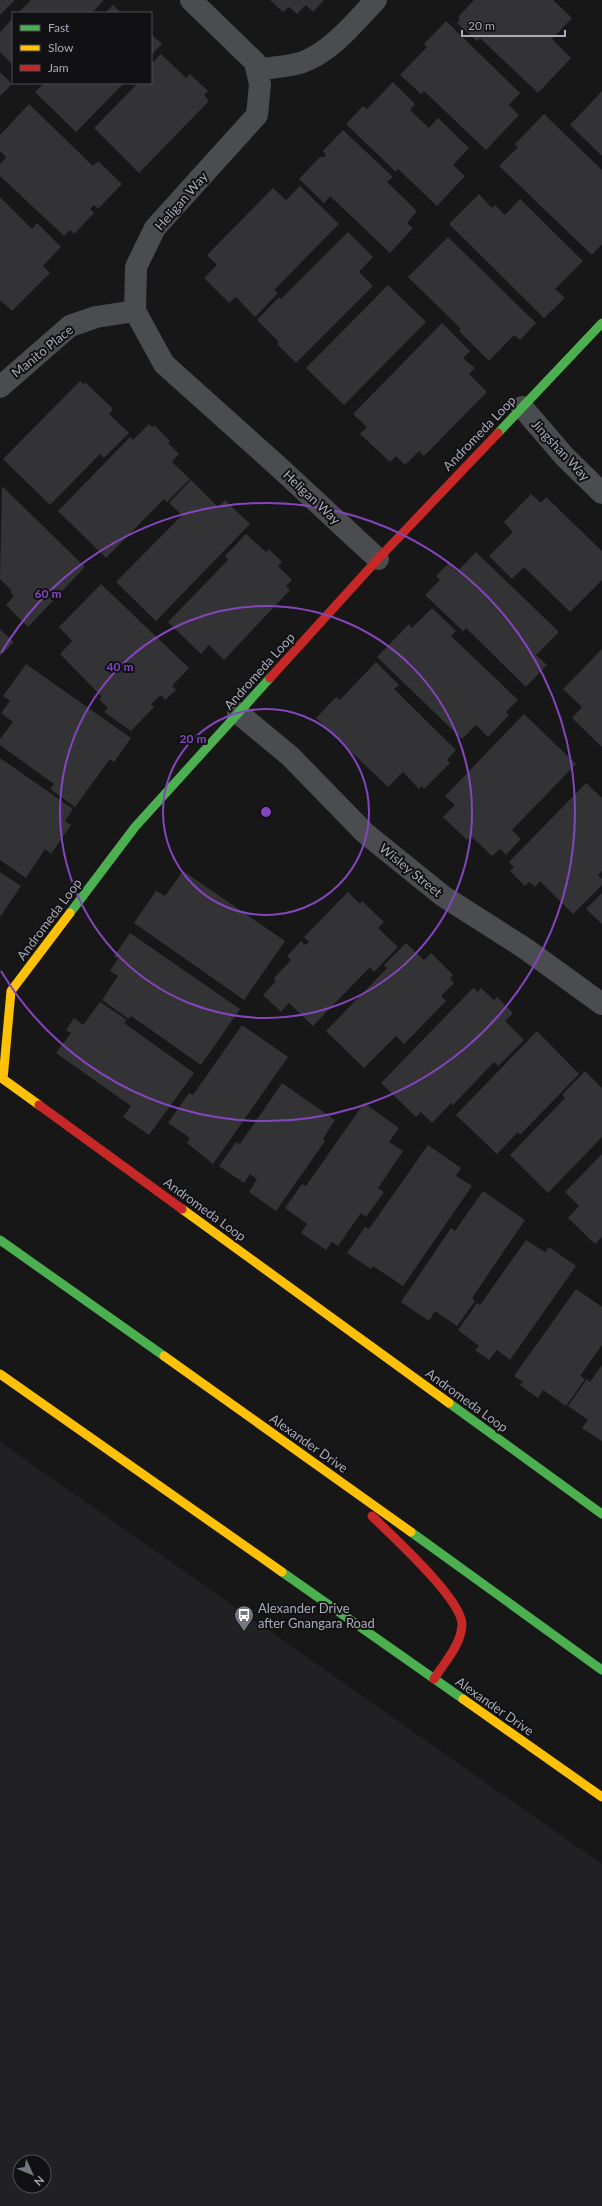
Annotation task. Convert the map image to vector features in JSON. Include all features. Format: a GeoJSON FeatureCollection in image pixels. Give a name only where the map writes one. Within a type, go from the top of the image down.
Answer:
{"type":"FeatureCollection","features":[{"type":"Feature","properties":{"kind":"main road","name":"Andromeda Loop"},"geometry":{"type":"LineString","coordinates":[[602,323],[378,559],[135,827],[11,991],[4,1079],[602,1514]]}},
{"type":"Feature","properties":{"kind":"main road","name":"Alexander Drive"},"geometry":{"type":"LineString","coordinates":[[0,1240],[332,1475],[602,1670]]}},
{"type":"Feature","properties":{"kind":"main road","name":"Alexander Drive"},"geometry":{"type":"LineString","coordinates":[[0,1374],[602,1797]]}},
{"type":"Feature","properties":{"kind":"main road"},"geometry":{"type":"LineString","coordinates":[[332,1475],[450,1596],[462,1622],[456,1645],[434,1680]]}},
{"type":"Feature","properties":{"kind":"street","name":"Heligan Way"},"geometry":{"type":"LineString","coordinates":[[191,0],[255,62],[260,84],[257,115],[155,228],[136,267],[135,311],[164,364],[275,463],[378,559]]}},
{"type":"Feature","properties":{"kind":"street"},"geometry":{"type":"LineString","coordinates":[[257,70],[303,62],[317,55],[344,34],[376,0]]}},
{"type":"Feature","properties":{"kind":"street","name":"Manito Place"},"geometry":{"type":"LineString","coordinates":[[0,387],[70,326],[96,317],[135,311]]}},
{"type":"Feature","properties":{"kind":"street","name":"Jingshan Way"},"geometry":{"type":"LineString","coordinates":[[522,407],[565,457],[602,493]]}},
{"type":"Feature","properties":{"kind":"street","name":"Wisley Street"},"geometry":{"type":"LineString","coordinates":[[238,713],[290,756],[365,833],[443,896],[526,949],[602,1004]]}},
{"type":"Feature","properties":{"kind":"shaded area"},"geometry":{"type":"Polygon","coordinates":[[[0,1442],[602,1864],[602,2206],[0,2206],[0,1442]]]}},
{"type":"Feature","properties":{"kind":"building"},"geometry":{"type":"Polygon","coordinates":[[[0,0],[15,0],[0,15],[0,0]]]}},
{"type":"Feature","properties":{"kind":"building"},"geometry":{"type":"Polygon","coordinates":[[[31,0],[104,0],[93,12],[19,12],[31,0]]]}},
{"type":"Feature","properties":{"kind":"building"},"geometry":{"type":"Polygon","coordinates":[[[270,0],[324,0],[313,12],[306,5],[297,14],[289,7],[283,12],[270,0]]]}},
{"type":"Feature","properties":{"kind":"building"},"geometry":{"type":"Polygon","coordinates":[[[474,0],[553,0],[572,18],[552,39],[571,58],[538,93],[480,38],[477,41],[457,23],[460,19],[458,17],[474,0]]]}},
{"type":"Feature","properties":{"kind":"building"},"geometry":{"type":"Polygon","coordinates":[[[113,5],[120,12],[106,12],[113,5]]]}},
{"type":"Feature","properties":{"kind":"building"},"geometry":{"type":"Polygon","coordinates":[[[12,19],[12,64],[0,52],[0,32],[12,19]]]}},
{"type":"Feature","properties":{"kind":"building"},"geometry":{"type":"Polygon","coordinates":[[[446,21],[520,93],[509,105],[519,115],[486,150],[424,91],[421,94],[400,75],[427,47],[424,44],[446,21]]]}},
{"type":"Feature","properties":{"kind":"building"},"geometry":{"type":"Polygon","coordinates":[[[152,35],[162,44],[152,54],[152,35]]]}},
{"type":"Feature","properties":{"kind":"building"},"geometry":{"type":"Polygon","coordinates":[[[161,54],[186,78],[190,74],[208,91],[204,95],[209,101],[139,173],[94,128],[137,84],[152,84],[152,63],[161,54]]]}},
{"type":"Feature","properties":{"kind":"building"},"geometry":{"type":"Polygon","coordinates":[[[0,72],[12,84],[0,96],[0,72]]]}},
{"type":"Feature","properties":{"kind":"building"},"geometry":{"type":"Polygon","coordinates":[[[393,82],[415,104],[410,110],[429,128],[438,118],[469,148],[453,165],[465,176],[437,206],[398,169],[396,172],[346,124],[363,106],[367,109],[393,82]]]}},
{"type":"Feature","properties":{"kind":"building"},"geometry":{"type":"Polygon","coordinates":[[[43,84],[123,84],[76,132],[35,92],[43,84]]]}},
{"type":"Feature","properties":{"kind":"building"},"geometry":{"type":"Polygon","coordinates":[[[602,91],[602,156],[570,125],[602,91]]]}},
{"type":"Feature","properties":{"kind":"building"},"geometry":{"type":"Polygon","coordinates":[[[29,104],[93,166],[98,161],[122,184],[98,209],[94,205],[90,209],[94,213],[74,234],[70,230],[64,236],[0,176],[0,164],[6,157],[0,151],[0,135],[29,104]]]}},
{"type":"Feature","properties":{"kind":"building"},"geometry":{"type":"Polygon","coordinates":[[[544,114],[602,170],[602,244],[592,255],[499,166],[518,147],[515,144],[544,114]]]}},
{"type":"Feature","properties":{"kind":"building"},"geometry":{"type":"Polygon","coordinates":[[[343,130],[393,177],[387,182],[417,211],[407,223],[413,228],[390,253],[330,196],[324,203],[299,179],[320,157],[324,157],[326,155],[323,151],[343,130]]]}},
{"type":"Feature","properties":{"kind":"building"},"geometry":{"type":"Polygon","coordinates":[[[300,186],[339,224],[274,290],[278,293],[255,317],[236,297],[229,303],[204,278],[217,265],[207,255],[273,188],[286,200],[300,186]]]}},
{"type":"Feature","properties":{"kind":"building"},"geometry":{"type":"Polygon","coordinates":[[[479,194],[492,208],[495,205],[505,215],[520,199],[583,261],[555,289],[565,298],[544,318],[449,224],[479,194]]]}},
{"type":"Feature","properties":{"kind":"building"},"geometry":{"type":"Polygon","coordinates":[[[0,197],[32,229],[37,223],[61,247],[43,266],[50,273],[12,311],[0,300],[0,197]]]}},
{"type":"Feature","properties":{"kind":"building"},"geometry":{"type":"Polygon","coordinates":[[[348,232],[373,257],[359,272],[373,286],[296,363],[277,344],[279,342],[257,320],[279,297],[281,299],[348,232]]]}},
{"type":"Feature","properties":{"kind":"building"},"geometry":{"type":"Polygon","coordinates":[[[448,237],[536,323],[520,340],[514,335],[489,361],[459,331],[461,329],[408,277],[448,237]]]}},
{"type":"Feature","properties":{"kind":"building"},"geometry":{"type":"Polygon","coordinates":[[[388,285],[426,322],[344,405],[306,368],[388,285]]]}},
{"type":"Feature","properties":{"kind":"building"},"geometry":{"type":"Polygon","coordinates":[[[442,323],[470,351],[463,358],[475,368],[469,374],[487,392],[424,456],[419,451],[405,465],[396,456],[390,462],[360,434],[367,427],[353,414],[442,323]]]}},
{"type":"Feature","properties":{"kind":"building"},"geometry":{"type":"Polygon","coordinates":[[[80,381],[83,384],[86,383],[113,409],[109,414],[129,433],[104,458],[100,454],[50,505],[3,459],[80,381]]]}},
{"type":"Feature","properties":{"kind":"building"},"geometry":{"type":"Polygon","coordinates":[[[149,424],[152,427],[154,425],[170,441],[168,443],[179,454],[172,462],[190,479],[167,502],[164,499],[106,558],[58,511],[130,437],[133,440],[149,424]]]}},
{"type":"Feature","properties":{"kind":"building"},"geometry":{"type":"Polygon","coordinates":[[[191,480],[218,507],[225,500],[250,524],[156,621],[116,582],[182,515],[169,503],[191,480]]]}},
{"type":"Feature","properties":{"kind":"building"},"geometry":{"type":"Polygon","coordinates":[[[2,486],[85,567],[28,627],[6,605],[14,596],[10,592],[12,591],[0,579],[2,486]]]}},
{"type":"Feature","properties":{"kind":"building"},"geometry":{"type":"Polygon","coordinates":[[[531,494],[541,503],[546,497],[602,551],[602,580],[570,612],[524,567],[512,579],[489,556],[513,532],[504,522],[531,494]]]}},
{"type":"Feature","properties":{"kind":"building"},"geometry":{"type":"Polygon","coordinates":[[[246,534],[266,552],[269,549],[282,562],[278,566],[292,580],[286,586],[290,590],[224,660],[209,645],[201,654],[168,622],[228,560],[225,556],[246,534]]]}},
{"type":"Feature","properties":{"kind":"building"},"geometry":{"type":"Polygon","coordinates":[[[476,552],[559,632],[536,655],[547,665],[526,687],[466,628],[463,631],[425,595],[440,580],[436,576],[449,563],[457,572],[476,552]]]}},
{"type":"Feature","properties":{"kind":"building"},"geometry":{"type":"Polygon","coordinates":[[[101,584],[189,668],[172,686],[176,690],[165,700],[161,695],[151,704],[154,707],[131,731],[104,712],[108,708],[99,699],[102,697],[60,654],[72,641],[59,627],[101,584]]]}},
{"type":"Feature","properties":{"kind":"building"},"geometry":{"type":"Polygon","coordinates":[[[432,608],[456,631],[451,636],[518,700],[506,712],[509,715],[488,737],[476,725],[462,739],[377,657],[409,624],[412,628],[432,608]]]}},
{"type":"Feature","properties":{"kind":"building"},"geometry":{"type":"Polygon","coordinates":[[[0,629],[14,642],[0,656],[0,629]]]}},
{"type":"Feature","properties":{"kind":"building"},"geometry":{"type":"Polygon","coordinates":[[[602,649],[602,747],[572,718],[582,707],[563,689],[602,649]]]}},
{"type":"Feature","properties":{"kind":"building"},"geometry":{"type":"Polygon","coordinates":[[[376,662],[399,685],[394,689],[456,750],[447,760],[450,763],[424,789],[422,786],[419,789],[403,772],[388,787],[316,718],[336,697],[340,700],[376,662]]]}},
{"type":"Feature","properties":{"kind":"building"},"geometry":{"type":"Polygon","coordinates":[[[26,664],[131,738],[114,762],[110,759],[75,807],[50,789],[54,784],[0,745],[0,739],[13,722],[1,713],[10,701],[3,696],[26,664]]]}},
{"type":"Feature","properties":{"kind":"building"},"geometry":{"type":"Polygon","coordinates":[[[524,714],[576,764],[512,830],[521,839],[506,855],[500,849],[492,856],[471,836],[467,840],[443,817],[455,805],[445,796],[524,714]]]}},
{"type":"Feature","properties":{"kind":"building"},"geometry":{"type":"Polygon","coordinates":[[[0,758],[73,809],[65,821],[71,825],[51,854],[45,849],[26,878],[0,860],[0,758]]]}},
{"type":"Feature","properties":{"kind":"building"},"geometry":{"type":"Polygon","coordinates":[[[586,783],[602,798],[602,871],[598,875],[602,879],[602,885],[573,914],[540,881],[535,887],[529,882],[525,886],[510,871],[514,867],[509,862],[586,783]]]}},
{"type":"Feature","properties":{"kind":"building"},"geometry":{"type":"Polygon","coordinates":[[[183,871],[285,941],[244,1000],[134,923],[156,891],[165,896],[183,871]]]}},
{"type":"Feature","properties":{"kind":"building"},"geometry":{"type":"Polygon","coordinates":[[[0,872],[21,886],[0,917],[0,872]]]}},
{"type":"Feature","properties":{"kind":"building"},"geometry":{"type":"Polygon","coordinates":[[[348,892],[360,904],[362,901],[384,922],[378,928],[398,947],[374,972],[370,967],[313,1026],[289,1003],[281,1012],[263,995],[276,981],[274,978],[291,960],[287,956],[301,941],[305,945],[309,942],[304,937],[348,892]]]}},
{"type":"Feature","properties":{"kind":"building"},"geometry":{"type":"Polygon","coordinates":[[[602,893],[602,924],[586,909],[602,893]]]}},
{"type":"Feature","properties":{"kind":"building"},"geometry":{"type":"Polygon","coordinates":[[[130,933],[240,1009],[201,1065],[131,1016],[129,1019],[102,1000],[118,976],[110,971],[118,959],[114,956],[130,933]]]}},
{"type":"Feature","properties":{"kind":"building"},"geometry":{"type":"Polygon","coordinates":[[[406,943],[424,960],[431,953],[453,975],[450,979],[454,983],[441,996],[446,1001],[404,1044],[396,1036],[364,1068],[326,1031],[387,968],[384,965],[406,943]]]}},
{"type":"Feature","properties":{"kind":"building"},"geometry":{"type":"Polygon","coordinates":[[[473,988],[478,992],[481,988],[494,1000],[497,997],[513,1013],[505,1021],[524,1040],[498,1066],[494,1062],[453,1105],[451,1103],[432,1123],[421,1112],[416,1117],[381,1083],[473,988]]]}},
{"type":"Feature","properties":{"kind":"building"},"geometry":{"type":"Polygon","coordinates":[[[100,1002],[127,1020],[124,1023],[194,1073],[149,1135],[123,1117],[131,1106],[56,1053],[71,1033],[66,1030],[74,1018],[83,1025],[100,1002]]]}},
{"type":"Feature","properties":{"kind":"building"},"geometry":{"type":"Polygon","coordinates":[[[242,1025],[288,1057],[213,1164],[187,1143],[190,1138],[168,1123],[189,1093],[193,1095],[242,1025]]]}},
{"type":"Feature","properties":{"kind":"building"},"geometry":{"type":"Polygon","coordinates":[[[537,1031],[579,1074],[520,1135],[518,1132],[497,1154],[456,1115],[537,1031]]]}},
{"type":"Feature","properties":{"kind":"building"},"geometry":{"type":"Polygon","coordinates":[[[585,1071],[602,1088],[602,1137],[548,1193],[510,1155],[565,1098],[562,1095],[585,1071]]]}},
{"type":"Feature","properties":{"kind":"building"},"geometry":{"type":"Polygon","coordinates":[[[282,1083],[335,1120],[323,1139],[325,1141],[276,1211],[249,1192],[257,1179],[250,1174],[244,1183],[219,1166],[236,1142],[240,1144],[282,1083]]]}},
{"type":"Feature","properties":{"kind":"building"},"geometry":{"type":"Polygon","coordinates":[[[364,1103],[399,1128],[389,1142],[403,1151],[378,1188],[384,1192],[366,1217],[361,1213],[338,1246],[332,1242],[326,1250],[301,1233],[307,1224],[285,1208],[302,1184],[306,1186],[364,1103]]]}},
{"type":"Feature","properties":{"kind":"building"},"geometry":{"type":"Polygon","coordinates":[[[428,1145],[461,1168],[456,1176],[472,1186],[403,1286],[373,1266],[371,1269],[347,1253],[365,1227],[369,1229],[428,1145]]]}},
{"type":"Feature","properties":{"kind":"building"},"geometry":{"type":"Polygon","coordinates":[[[602,1154],[602,1237],[595,1244],[568,1218],[579,1206],[565,1192],[602,1154]]]}},
{"type":"Feature","properties":{"kind":"building"},"geometry":{"type":"Polygon","coordinates":[[[483,1191],[525,1220],[472,1298],[475,1301],[457,1326],[435,1311],[429,1321],[401,1302],[451,1228],[455,1231],[483,1191]]]}},
{"type":"Feature","properties":{"kind":"building"},"geometry":{"type":"Polygon","coordinates":[[[526,1240],[545,1252],[549,1247],[576,1266],[510,1360],[497,1350],[489,1360],[475,1350],[479,1346],[458,1330],[477,1303],[480,1305],[526,1240]]]}},
{"type":"Feature","properties":{"kind":"building"},"geometry":{"type":"Polygon","coordinates":[[[576,1289],[602,1307],[602,1345],[580,1376],[585,1379],[566,1406],[543,1390],[538,1398],[520,1385],[523,1382],[514,1376],[576,1289]]]}},
{"type":"Feature","properties":{"kind":"building"},"geometry":{"type":"Polygon","coordinates":[[[602,1365],[602,1441],[582,1428],[588,1420],[568,1406],[587,1379],[590,1382],[602,1365]]]}},
{"type":"Feature","properties":{"kind":"traffic: fast"},"geometry":{"type":"LineString","coordinates":[[498,433],[602,323]]}},
{"type":"Feature","properties":{"kind":"traffic: fast"},"geometry":{"type":"LineString","coordinates":[[70,913],[135,827],[270,678]]}},
{"type":"Feature","properties":{"kind":"traffic: fast"},"geometry":{"type":"LineString","coordinates":[[0,1240],[164,1356]]}},
{"type":"Feature","properties":{"kind":"traffic: fast"},"geometry":{"type":"LineString","coordinates":[[449,1403],[602,1514]]}},
{"type":"Feature","properties":{"kind":"traffic: fast"},"geometry":{"type":"LineString","coordinates":[[411,1532],[602,1670]]}},
{"type":"Feature","properties":{"kind":"traffic: fast"},"geometry":{"type":"LineString","coordinates":[[282,1572],[463,1699]]}},
{"type":"Feature","properties":{"kind":"traffic: slow"},"geometry":{"type":"LineString","coordinates":[[39,1105],[3,1079],[11,991],[70,913]]}},
{"type":"Feature","properties":{"kind":"traffic: slow"},"geometry":{"type":"LineString","coordinates":[[182,1209],[449,1403]]}},
{"type":"Feature","properties":{"kind":"traffic: slow"},"geometry":{"type":"LineString","coordinates":[[164,1356],[411,1532]]}},
{"type":"Feature","properties":{"kind":"traffic: slow"},"geometry":{"type":"LineString","coordinates":[[0,1374],[282,1572]]}},
{"type":"Feature","properties":{"kind":"traffic: slow"},"geometry":{"type":"LineString","coordinates":[[463,1699],[602,1797]]}},
{"type":"Feature","properties":{"kind":"traffic: jam"},"geometry":{"type":"LineString","coordinates":[[270,678],[378,559],[498,433]]}},
{"type":"Feature","properties":{"kind":"traffic: jam"},"geometry":{"type":"LineString","coordinates":[[39,1105],[182,1209]]}},
{"type":"Feature","properties":{"kind":"traffic: jam"},"geometry":{"type":"LineString","coordinates":[[372,1516],[424,1568],[451,1600],[459,1614],[462,1625],[459,1640],[434,1679]]}},
{"type":"Feature","properties":{"kind":"place","name":"Alexander Drive after Gnangara Road"},"geometry":{"type":"Point","coordinates":[244,1632]}}]}
